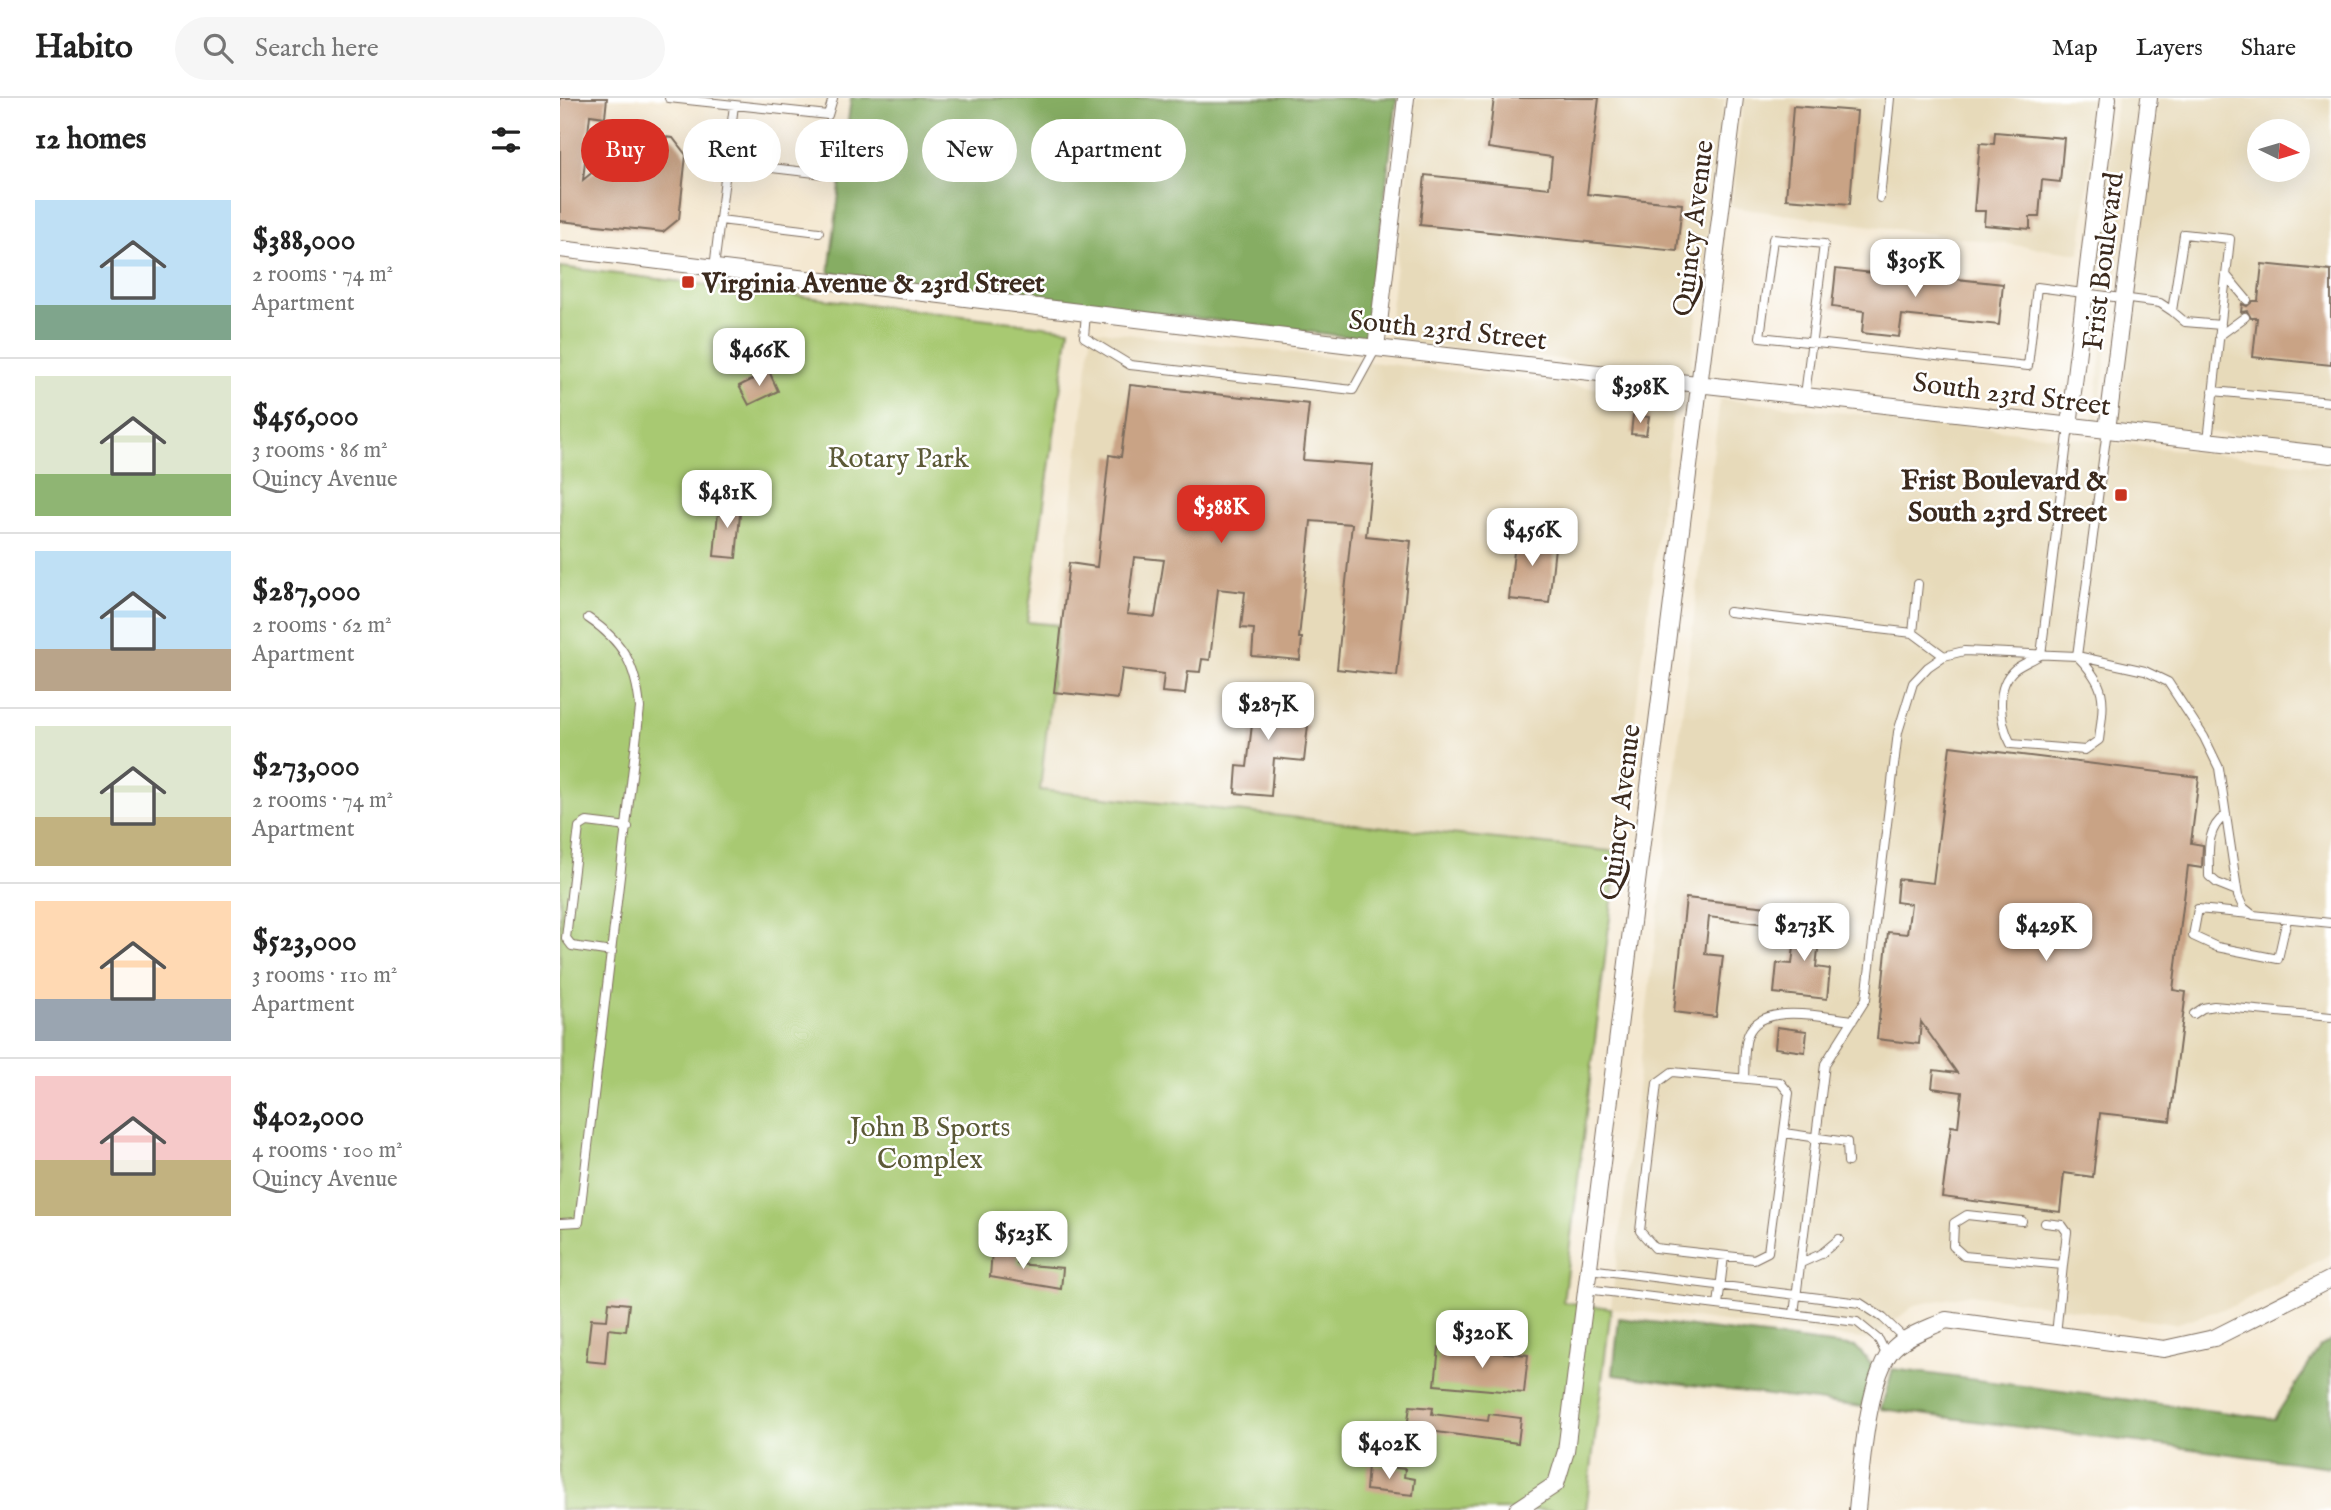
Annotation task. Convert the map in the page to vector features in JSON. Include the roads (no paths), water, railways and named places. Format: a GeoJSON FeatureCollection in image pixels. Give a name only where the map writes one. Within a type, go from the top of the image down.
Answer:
{"type":"FeatureCollection","features":[{"type":"Feature","properties":{"kind":"street"},"geometry":{"type":"LineString","coordinates":[[1376,348],[1406,98]]}},
{"type":"Feature","properties":{"kind":"street","name":"Quincy Avenue"},"geometry":{"type":"LineString","coordinates":[[1517,1510],[1556,1485],[1566,1451],[1735,98]]}},
{"type":"Feature","properties":{"kind":"street","name":"Frist Boulevard"},"geometry":{"type":"LineString","coordinates":[[2069,426],[2108,98]]}},
{"type":"Feature","properties":{"kind":"street","name":"Frist Boulevard"},"geometry":{"type":"LineString","coordinates":[[2107,430],[2148,98]]}},
{"type":"Feature","properties":{"kind":"street","name":"South 23rd Street"},"geometry":{"type":"LineString","coordinates":[[560,249],[1376,348],[2331,455]]}},
{"type":"Feature","properties":{"kind":"street"},"geometry":{"type":"LineString","coordinates":[[1857,1510],[1867,1425],[1880,1374],[1893,1348],[1946,1320],[2164,1349],[2214,1338],[2331,1279]]}},
{"type":"Feature","properties":{"kind":"lane"},"geometry":{"type":"LineString","coordinates":[[668,98],[828,115],[834,98]]}},
{"type":"Feature","properties":{"kind":"lane"},"geometry":{"type":"LineString","coordinates":[[1880,198],[1890,98]]}},
{"type":"Feature","properties":{"kind":"lane"},"geometry":{"type":"LineString","coordinates":[[732,119],[734,104]]}},
{"type":"Feature","properties":{"kind":"lane"},"geometry":{"type":"LineString","coordinates":[[714,268],[725,182]]}},
{"type":"Feature","properties":{"kind":"lane"},"geometry":{"type":"LineString","coordinates":[[720,220],[819,232]]}},
{"type":"Feature","properties":{"kind":"lane"},"geometry":{"type":"LineString","coordinates":[[2172,311],[2184,234],[2230,239],[2208,442]]}},
{"type":"Feature","properties":{"kind":"lane"},"geometry":{"type":"LineString","coordinates":[[1805,395],[1811,342],[1824,244],[1773,239],[1760,337],[1811,342],[2028,366],[2037,287],[2160,303],[2185,321],[2221,326]]}},
{"type":"Feature","properties":{"kind":"lane"},"geometry":{"type":"LineString","coordinates":[[2226,275],[2247,300]]}},
{"type":"Feature","properties":{"kind":"lane"},"geometry":{"type":"LineString","coordinates":[[1086,313],[1084,337],[1130,365],[1353,390],[1376,348]]}},
{"type":"Feature","properties":{"kind":"lane"},"geometry":{"type":"LineString","coordinates":[[2219,336],[2245,317]]}},
{"type":"Feature","properties":{"kind":"lane"},"geometry":{"type":"LineString","coordinates":[[2213,391],[2331,402]]}},
{"type":"Feature","properties":{"kind":"lane"},"geometry":{"type":"LineString","coordinates":[[2041,655],[2069,426]]}},
{"type":"Feature","properties":{"kind":"lane"},"geometry":{"type":"LineString","coordinates":[[2077,656],[2107,430]]}},
{"type":"Feature","properties":{"kind":"lane"},"geometry":{"type":"LineString","coordinates":[[1913,634],[1918,584]]}},
{"type":"Feature","properties":{"kind":"lane"},"geometry":{"type":"LineString","coordinates":[[1729,612],[1913,634],[1944,656]]}},
{"type":"Feature","properties":{"kind":"lane"},"geometry":{"type":"LineString","coordinates":[[560,1223],[579,1222],[638,741],[638,689],[630,660],[604,628],[588,618]]}},
{"type":"Feature","properties":{"kind":"lane"},"geometry":{"type":"LineString","coordinates":[[1794,1314],[1825,1064],[1866,999],[1899,732],[1913,683],[1944,656],[1964,651],[2077,656],[2145,671],[2168,682],[2216,761],[2237,891],[2243,907],[2253,915]]}},
{"type":"Feature","properties":{"kind":"lane"},"geometry":{"type":"LineString","coordinates":[[2041,655],[2012,671],[1999,709],[2003,729],[2011,744],[2085,750],[2099,740],[2103,707],[2098,677],[2077,656]]}},
{"type":"Feature","properties":{"kind":"lane"},"geometry":{"type":"LineString","coordinates":[[2226,815],[2215,822],[2209,840],[2209,876],[2217,883],[2237,891]]}},
{"type":"Feature","properties":{"kind":"lane"},"geometry":{"type":"LineString","coordinates":[[612,952],[572,946],[566,938],[579,827],[587,822],[628,827]]}},
{"type":"Feature","properties":{"kind":"lane"},"geometry":{"type":"LineString","coordinates":[[2287,919],[2278,958],[2217,947],[2193,936],[2198,909],[2331,923]]}},
{"type":"Feature","properties":{"kind":"lane"},"geometry":{"type":"LineString","coordinates":[[2194,1014],[2214,1006],[2331,1017]]}},
{"type":"Feature","properties":{"kind":"lane"},"geometry":{"type":"LineString","coordinates":[[1744,1078],[1747,1036],[1755,1022],[1775,1013],[1853,1020]]}},
{"type":"Feature","properties":{"kind":"lane"},"geometry":{"type":"LineString","coordinates":[[1672,1072],[1780,1082],[1788,1093],[1784,1133],[1768,1252],[1754,1259],[1655,1248],[1640,1231],[1657,1083],[1672,1072]]}},
{"type":"Feature","properties":{"kind":"lane"},"geometry":{"type":"LineString","coordinates":[[1784,1133],[1847,1142],[1848,1162]]}},
{"type":"Feature","properties":{"kind":"lane"},"geometry":{"type":"LineString","coordinates":[[2022,1221],[1966,1215],[1954,1223],[1952,1246],[1964,1256],[2063,1265]]}},
{"type":"Feature","properties":{"kind":"lane"},"geometry":{"type":"LineString","coordinates":[[2045,1223],[2062,1225],[2067,1232],[2056,1335]]}},
{"type":"Feature","properties":{"kind":"lane"},"geometry":{"type":"LineString","coordinates":[[1801,1263],[1821,1254],[1839,1239]]}},
{"type":"Feature","properties":{"kind":"lane"},"geometry":{"type":"LineString","coordinates":[[1718,1305],[1724,1256]]}},
{"type":"Feature","properties":{"kind":"lane"},"geometry":{"type":"LineString","coordinates":[[1589,1269],[1860,1303],[1883,1318],[1906,1340]]}},
{"type":"Feature","properties":{"kind":"lane"},"geometry":{"type":"LineString","coordinates":[[1586,1289],[1857,1322],[1879,1340],[1888,1358]]}},
{"type":"Feature","properties":{"kind":"place","name":"Virginia Avenue & 23rd Street"},"geometry":{"type":"Point","coordinates":[688,282]}},
{"type":"Feature","properties":{"kind":"place","name":"Frist Boulevard & South 23rd Street"},"geometry":{"type":"Point","coordinates":[2121,495]}},
{"type":"Feature","properties":{"kind":"park label","name":"Rotary Park"},"geometry":{"type":"Point","coordinates":[898,457]}},
{"type":"Feature","properties":{"kind":"park label","name":"John B Sports Complex"},"geometry":{"type":"Point","coordinates":[930,1142]}}]}
